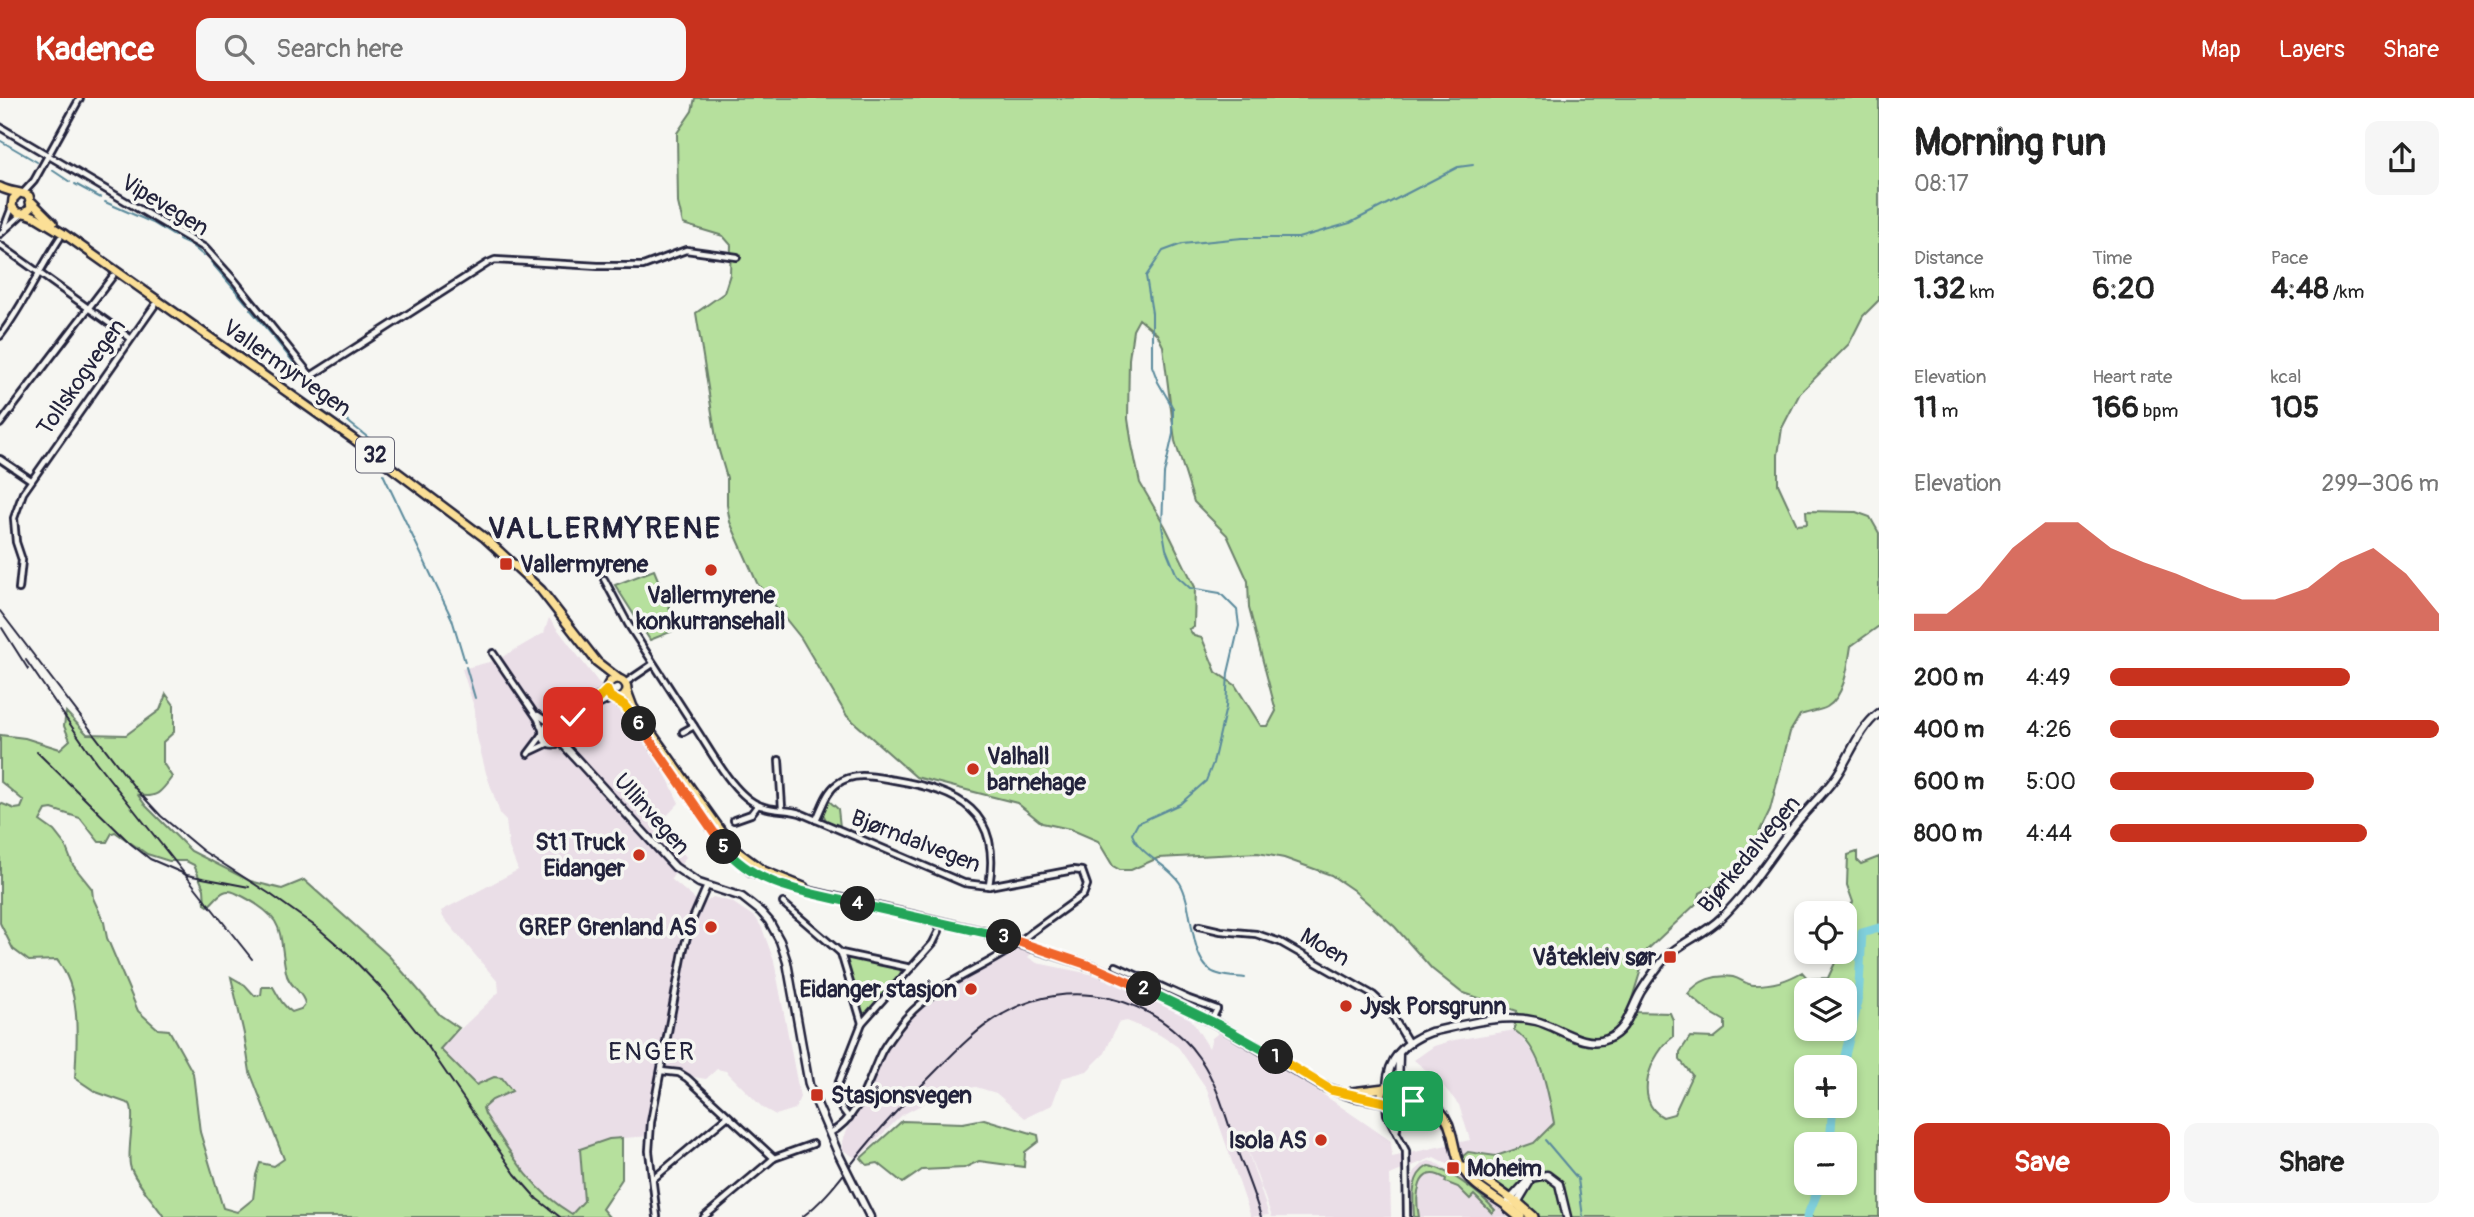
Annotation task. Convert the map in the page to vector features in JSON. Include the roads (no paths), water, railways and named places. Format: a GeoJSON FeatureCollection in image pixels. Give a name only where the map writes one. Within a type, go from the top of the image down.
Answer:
{"type":"FeatureCollection","features":[{"type":"Feature","properties":{"kind":"highway"},"geometry":{"type":"LineString","coordinates":[[1511,1202],[1520,1217]]}},
{"type":"Feature","properties":{"kind":"highway"},"geometry":{"type":"LineString","coordinates":[[1511,1202],[1533,1217]]}},
{"type":"Feature","properties":{"kind":"main road","name":"32"},"geometry":{"type":"LineString","coordinates":[[0,189],[20,194],[31,201]]}},
{"type":"Feature","properties":{"kind":"main road","name":"32"},"geometry":{"type":"LineString","coordinates":[[0,189],[16,212],[24,214]]}},
{"type":"Feature","properties":{"kind":"main road"},"geometry":{"type":"LineString","coordinates":[[12,206],[13,199],[20,194]]}},
{"type":"Feature","properties":{"kind":"main road"},"geometry":{"type":"LineString","coordinates":[[24,214],[30,209],[31,201]]}},
{"type":"Feature","properties":{"kind":"main road","name":"Vallermyrvegen"},"geometry":{"type":"LineString","coordinates":[[31,201],[62,236]]}},
{"type":"Feature","properties":{"kind":"main road","name":"Vallermyrvegen"},"geometry":{"type":"LineString","coordinates":[[24,214],[36,217],[352,438],[485,538],[541,590],[597,662],[624,684],[633,707],[736,856]]}},
{"type":"Feature","properties":{"kind":"main road","name":"Vallermyrvegen"},"geometry":{"type":"LineString","coordinates":[[597,662],[614,699],[628,708],[736,856]]}},
{"type":"Feature","properties":{"kind":"main road"},"geometry":{"type":"LineString","coordinates":[[611,680],[624,684],[623,697],[594,707],[571,724],[561,737],[549,743],[543,733],[554,724],[573,717],[597,700],[611,680]]}},
{"type":"Feature","properties":{"kind":"main road","name":"Bjørkedalvegen"},"geometry":{"type":"LineString","coordinates":[[1408,1042],[1431,1032],[1513,1019],[1536,1021],[1584,1039],[1601,1041],[1620,1030],[1644,987],[1667,957],[1711,927],[1732,906],[1795,825],[1829,787],[1866,725],[1879,712]]}},
{"type":"Feature","properties":{"kind":"main road","name":"Ullinvegen"},"geometry":{"type":"LineString","coordinates":[[554,724],[561,737],[666,859],[685,875],[749,902],[761,912],[777,934],[787,962],[807,1076],[829,1133],[867,1216]]}},
{"type":"Feature","properties":{"kind":"main road","name":"32"},"geometry":{"type":"LineString","coordinates":[[736,856],[764,871],[827,896],[953,924],[1043,950],[1117,976],[1269,1052],[1324,1087],[1392,1106],[1398,1103],[1420,1102],[1436,1107]]}},
{"type":"Feature","properties":{"kind":"main road"},"geometry":{"type":"LineString","coordinates":[[1385,1103],[1382,1096],[1391,1067],[1408,1042]]}},
{"type":"Feature","properties":{"kind":"main road"},"geometry":{"type":"LineString","coordinates":[[1398,1103],[1402,1094],[1399,1088],[1399,1053]]}},
{"type":"Feature","properties":{"kind":"main road","name":"32"},"geometry":{"type":"LineString","coordinates":[[1341,1092],[1399,1088],[1429,1099],[1436,1107]]}},
{"type":"Feature","properties":{"kind":"main road"},"geometry":{"type":"LineString","coordinates":[[1436,1107],[1449,1123],[1455,1151],[1468,1176],[1511,1202],[1536,1176],[1551,1177],[1559,1184],[1567,1217]]}},
{"type":"Feature","properties":{"kind":"street"},"geometry":{"type":"LineString","coordinates":[[20,194],[34,181],[80,98]]}},
{"type":"Feature","properties":{"kind":"street","name":"Vipevegen"},"geometry":{"type":"LineString","coordinates":[[0,127],[190,238],[212,254],[312,376],[495,260],[598,266],[643,265],[686,250],[737,257]]}},
{"type":"Feature","properties":{"kind":"street"},"geometry":{"type":"LineString","coordinates":[[31,201],[34,181]]}},
{"type":"Feature","properties":{"kind":"street"},"geometry":{"type":"LineString","coordinates":[[4,229],[12,206]]}},
{"type":"Feature","properties":{"kind":"street"},"geometry":{"type":"LineString","coordinates":[[0,234],[24,214]]}},
{"type":"Feature","properties":{"kind":"street"},"geometry":{"type":"LineString","coordinates":[[0,336],[62,236]]}},
{"type":"Feature","properties":{"kind":"street"},"geometry":{"type":"LineString","coordinates":[[0,245],[130,338]]}},
{"type":"Feature","properties":{"kind":"street"},"geometry":{"type":"LineString","coordinates":[[0,424],[113,276]]}},
{"type":"Feature","properties":{"kind":"street","name":"Tollskogvegen"},"geometry":{"type":"LineString","coordinates":[[19,590],[22,560],[16,542],[14,518],[23,493],[155,305]]}},
{"type":"Feature","properties":{"kind":"street"},"geometry":{"type":"LineString","coordinates":[[0,458],[31,480]]}},
{"type":"Feature","properties":{"kind":"street"},"geometry":{"type":"LineString","coordinates":[[604,579],[614,601],[694,726],[735,786],[747,799],[758,805],[751,814],[734,820]]}},
{"type":"Feature","properties":{"kind":"street"},"geometry":{"type":"LineString","coordinates":[[494,653],[533,711],[543,733],[530,753],[549,743]]}},
{"type":"Feature","properties":{"kind":"street"},"geometry":{"type":"LineString","coordinates":[[624,684],[654,663]]}},
{"type":"Feature","properties":{"kind":"street","name":"Ullinvegen"},"geometry":{"type":"LineString","coordinates":[[533,711],[554,724]]}},
{"type":"Feature","properties":{"kind":"street"},"geometry":{"type":"LineString","coordinates":[[683,732],[694,726]]}},
{"type":"Feature","properties":{"kind":"street"},"geometry":{"type":"LineString","coordinates":[[779,760],[782,808]]}},
{"type":"Feature","properties":{"kind":"street"},"geometry":{"type":"LineString","coordinates":[[816,820],[831,791],[838,783],[850,777],[873,777],[935,788],[971,809],[988,832],[992,850],[989,886]]}},
{"type":"Feature","properties":{"kind":"street","name":"Bjørndalvegen"},"geometry":{"type":"LineString","coordinates":[[758,805],[782,808],[816,820],[964,883],[989,886],[1073,870],[1082,871],[1087,885],[1083,895],[1009,950],[956,980],[907,1017],[882,1051],[861,1099],[849,1118]]}},
{"type":"Feature","properties":{"kind":"street"},"geometry":{"type":"LineString","coordinates":[[657,1217],[650,1133],[685,944],[707,886]]}},
{"type":"Feature","properties":{"kind":"street"},"geometry":{"type":"LineString","coordinates":[[783,902],[841,953],[911,968]]}},
{"type":"Feature","properties":{"kind":"street","name":"Moen"},"geometry":{"type":"LineString","coordinates":[[1199,926],[1256,934],[1280,942],[1373,995],[1389,1010],[1408,1042]]}},
{"type":"Feature","properties":{"kind":"street"},"geometry":{"type":"LineString","coordinates":[[829,1133],[842,1126],[849,1118],[837,1102],[835,1092],[862,1023],[933,943],[939,930]]}},
{"type":"Feature","properties":{"kind":"street"},"geometry":{"type":"LineString","coordinates":[[841,953],[862,1023]]}},
{"type":"Feature","properties":{"kind":"street"},"geometry":{"type":"LineString","coordinates":[[1116,966],[1194,1002],[1217,1009],[1211,1021]]}},
{"type":"Feature","properties":{"kind":"street"},"geometry":{"type":"LineString","coordinates":[[661,1071],[679,1073],[687,1079],[774,1158]]}},
{"type":"Feature","properties":{"kind":"street"},"geometry":{"type":"LineString","coordinates":[[1385,1103],[1387,1114],[1404,1144],[1407,1156],[1407,1217]]}},
{"type":"Feature","properties":{"kind":"street"},"geometry":{"type":"LineString","coordinates":[[1397,1130],[1398,1103]]}},
{"type":"Feature","properties":{"kind":"street"},"geometry":{"type":"LineString","coordinates":[[652,1179],[727,1117]]}},
{"type":"Feature","properties":{"kind":"street"},"geometry":{"type":"LineString","coordinates":[[704,1217],[774,1158],[813,1144]]}},
{"type":"Feature","properties":{"kind":"waterway"},"geometry":{"type":"LineString","coordinates":[[1,141],[37,162]]}},
{"type":"Feature","properties":{"kind":"waterway"},"geometry":{"type":"LineString","coordinates":[[1245,978],[1221,975],[1208,969],[1197,948],[1180,883],[1141,849],[1132,834],[1138,823],[1180,804],[1206,781],[1226,707],[1228,673],[1239,626],[1237,610],[1220,593],[1190,588],[1177,576],[1166,549],[1162,526],[1164,474],[1173,434],[1173,408],[1152,366],[1152,313],[1146,276],[1163,251],[1182,244],[1242,238],[1298,238],[1350,223],[1458,167],[1473,165]]}},
{"type":"Feature","properties":{"kind":"waterway"},"geometry":{"type":"LineString","coordinates":[[52,170],[70,182]]}},
{"type":"Feature","properties":{"kind":"waterway"},"geometry":{"type":"LineString","coordinates":[[75,184],[101,198]]}},
{"type":"Feature","properties":{"kind":"waterway"},"geometry":{"type":"LineString","coordinates":[[105,202],[153,223],[174,236]]}},
{"type":"Feature","properties":{"kind":"waterway"},"geometry":{"type":"LineString","coordinates":[[179,240],[204,256]]}},
{"type":"Feature","properties":{"kind":"waterway"},"geometry":{"type":"LineString","coordinates":[[211,262],[247,304]]}},
{"type":"Feature","properties":{"kind":"waterway"},"geometry":{"type":"LineString","coordinates":[[250,309],[272,335]]}},
{"type":"Feature","properties":{"kind":"waterway"},"geometry":{"type":"LineString","coordinates":[[274,338],[295,364]]}},
{"type":"Feature","properties":{"kind":"waterway"},"geometry":{"type":"LineString","coordinates":[[298,367],[307,380]]}},
{"type":"Feature","properties":{"kind":"waterway"},"geometry":{"type":"LineString","coordinates":[[309,384],[381,448]]}},
{"type":"Feature","properties":{"kind":"waterway"},"geometry":{"type":"LineString","coordinates":[[383,474],[452,619],[465,662]]}},
{"type":"Feature","properties":{"kind":"waterway"},"geometry":{"type":"LineString","coordinates":[[466,667],[475,698]]}},
{"type":"Feature","properties":{"kind":"waterway"},"geometry":{"type":"LineString","coordinates":[[1845,1055],[1858,1002],[1862,933],[1879,928]]}},
{"type":"Feature","properties":{"kind":"waterway"},"geometry":{"type":"LineString","coordinates":[[1831,1132],[1832,1118]]}},
{"type":"Feature","properties":{"kind":"waterway"},"geometry":{"type":"LineString","coordinates":[[1545,1140],[1578,1179],[1583,1217]]}},
{"type":"Feature","properties":{"kind":"waterway"},"geometry":{"type":"LineString","coordinates":[[1807,1217],[1816,1195]]}},
{"type":"Feature","properties":{"kind":"railway"},"geometry":{"type":"LineString","coordinates":[[0,611],[135,788],[161,816],[203,851],[319,929],[386,993],[427,1045],[515,1174],[537,1199],[560,1217]]}},
{"type":"Feature","properties":{"kind":"railway"},"geometry":{"type":"LineString","coordinates":[[2,628],[28,669]]}},
{"type":"Feature","properties":{"kind":"railway"},"geometry":{"type":"LineString","coordinates":[[26,660],[96,762],[252,959]]}},
{"type":"Feature","properties":{"kind":"railway"},"geometry":{"type":"LineString","coordinates":[[37,752],[131,844],[150,859],[187,875],[249,887]]}},
{"type":"Feature","properties":{"kind":"railway"},"geometry":{"type":"LineString","coordinates":[[802,1217],[828,1193],[903,1104],[982,1028],[1029,1002],[1083,994],[1110,998],[1136,1007],[1160,1020],[1182,1037],[1200,1059],[1221,1102],[1261,1217]]}},
{"type":"Feature","properties":{"kind":"place","name":"Vallermyrene"},"geometry":{"type":"Point","coordinates":[506,564]}},
{"type":"Feature","properties":{"kind":"place","name":"Vallermyrene konkurransehall"},"geometry":{"type":"Point","coordinates":[711,570]}},
{"type":"Feature","properties":{"kind":"place","name":"Valhall barnehage"},"geometry":{"type":"Point","coordinates":[973,769]}},
{"type":"Feature","properties":{"kind":"place","name":"St1 Truck Eidanger"},"geometry":{"type":"Point","coordinates":[639,855]}},
{"type":"Feature","properties":{"kind":"place","name":"GREP Grenland AS"},"geometry":{"type":"Point","coordinates":[711,927]}},
{"type":"Feature","properties":{"kind":"place","name":"Våtekleiv sør"},"geometry":{"type":"Point","coordinates":[1670,957]}},
{"type":"Feature","properties":{"kind":"place","name":"Eidanger stasjon"},"geometry":{"type":"Point","coordinates":[971,989]}},
{"type":"Feature","properties":{"kind":"place","name":"Jysk Porsgrunn"},"geometry":{"type":"Point","coordinates":[1346,1006]}},
{"type":"Feature","properties":{"kind":"place","name":"Stasjonsvegen"},"geometry":{"type":"Point","coordinates":[817,1095]}},
{"type":"Feature","properties":{"kind":"place","name":"Isola AS"},"geometry":{"type":"Point","coordinates":[1321,1140]}},
{"type":"Feature","properties":{"kind":"place","name":"Moheim"},"geometry":{"type":"Point","coordinates":[1453,1168]}},
{"type":"Feature","properties":{"kind":"district","name":"VALLERMYRENE"},"geometry":{"type":"Point","coordinates":[605,528]}},
{"type":"Feature","properties":{"kind":"district","name":"ENGER"},"geometry":{"type":"Point","coordinates":[652,1052]}}]}
